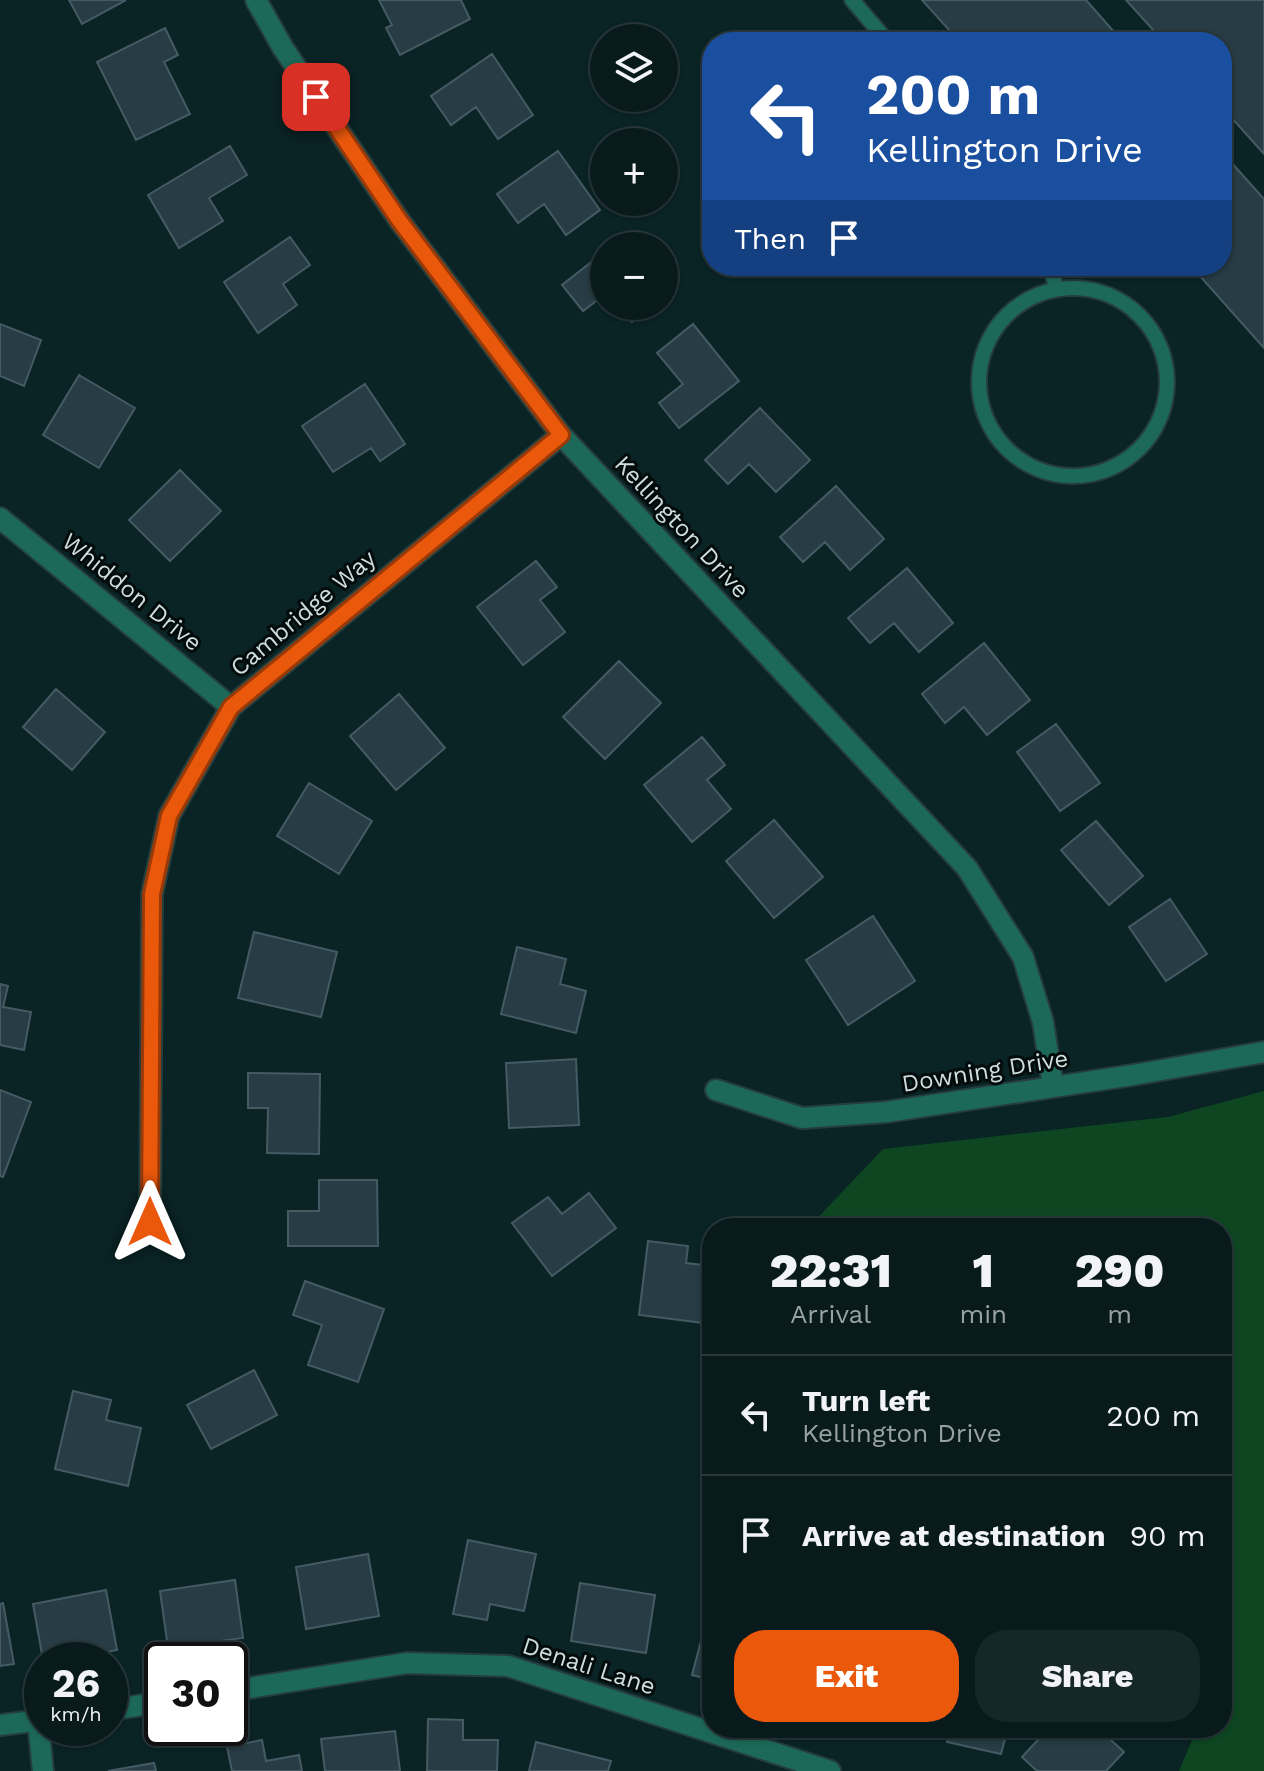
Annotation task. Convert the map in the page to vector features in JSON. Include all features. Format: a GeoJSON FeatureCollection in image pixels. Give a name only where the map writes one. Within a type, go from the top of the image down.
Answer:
{"type":"FeatureCollection","features":[{"type":"Feature","properties":{"kind":"street","name":"Kellington Drive"},"geometry":{"type":"LineString","coordinates":[[256,0],[283,48],[399,220],[561,435],[967,868],[1023,957],[1043,1022],[1053,1086]]}},
{"type":"Feature","properties":{"kind":"street","name":"Cambridge Way"},"geometry":{"type":"LineString","coordinates":[[150,1222],[152,894],[169,816],[231,707],[561,435]]}},
{"type":"Feature","properties":{"kind":"street","name":"Whiddon Drive"},"geometry":{"type":"LineString","coordinates":[[0,518],[231,707]]}},
{"type":"Feature","properties":{"kind":"street","name":"Downing Drive"},"geometry":{"type":"LineString","coordinates":[[716,1090],[802,1118],[886,1112],[1264,1052]]}},
{"type":"Feature","properties":{"kind":"street","name":"Denali Lane"},"geometry":{"type":"LineString","coordinates":[[248,1688],[407,1663],[508,1666],[702,1729]]}},
{"type":"Feature","properties":{"kind":"street"},"geometry":{"type":"LineString","coordinates":[[0,1725],[24,1723]]}},
{"type":"Feature","properties":{"kind":"street","name":"Denali Lane"},"geometry":{"type":"LineString","coordinates":[[729,1738],[830,1771]]}},
{"type":"Feature","properties":{"kind":"street"},"geometry":{"type":"LineString","coordinates":[[42,1746],[43,1771]]}},
{"type":"Feature","properties":{"kind":"lane"},"geometry":{"type":"LineString","coordinates":[[852,0],[879,32]]}},
{"type":"Feature","properties":{"kind":"lane"},"geometry":{"type":"LineString","coordinates":[[1053,276],[1056,289]]}},
{"type":"Feature","properties":{"kind":"lane"},"geometry":{"type":"LineString","coordinates":[[1075,287],[1106,292],[1132,307],[1153,330],[1165,357],[1169,388],[1162,418],[1145,444],[1120,465],[1089,475],[1058,475],[1027,464],[1002,445],[985,418],[978,387],[982,355],[996,327],[1017,305],[1056,289],[1075,287]]}},
{"type":"Feature","properties":{"kind":"green space"},"geometry":{"type":"Polygon","coordinates":[[[1264,1091],[1264,1771],[1179,1771],[1193,1738],[1232,1738],[1232,1218],[817,1218],[883,1149],[1168,1117],[1264,1091]]]}},
{"type":"Feature","properties":{"kind":"building"},"geometry":{"type":"Polygon","coordinates":[[[69,0],[126,0],[82,24],[69,0]]]}},
{"type":"Feature","properties":{"kind":"building"},"geometry":{"type":"Polygon","coordinates":[[[379,0],[461,0],[470,19],[400,55],[386,28],[392,25],[379,0]]]}},
{"type":"Feature","properties":{"kind":"building"},"geometry":{"type":"Polygon","coordinates":[[[922,0],[1086,0],[1114,32],[951,32],[922,0]]]}},
{"type":"Feature","properties":{"kind":"building"},"geometry":{"type":"Polygon","coordinates":[[[1126,0],[1264,0],[1264,154],[1232,118],[1232,32],[1155,32],[1126,0]]]}},
{"type":"Feature","properties":{"kind":"building"},"geometry":{"type":"Polygon","coordinates":[[[165,28],[178,55],[164,62],[190,114],[136,140],[97,62],[165,28]]]}},
{"type":"Feature","properties":{"kind":"building"},"geometry":{"type":"Polygon","coordinates":[[[492,54],[533,115],[498,139],[476,107],[451,125],[431,96],[492,54]]]}},
{"type":"Feature","properties":{"kind":"building"},"geometry":{"type":"Polygon","coordinates":[[[230,146],[247,175],[209,198],[223,221],[179,248],[148,195],[230,146]]]}},
{"type":"Feature","properties":{"kind":"building"},"geometry":{"type":"Polygon","coordinates":[[[558,151],[590,196],[592,216],[566,235],[544,204],[518,223],[497,194],[558,151]]]}},
{"type":"Feature","properties":{"kind":"building"},"geometry":{"type":"Polygon","coordinates":[[[1232,163],[1264,199],[1264,348],[1200,276],[1232,276],[1232,163]]]}},
{"type":"Feature","properties":{"kind":"building"},"geometry":{"type":"Polygon","coordinates":[[[290,237],[310,265],[283,284],[297,305],[258,333],[224,282],[290,237]]]}},
{"type":"Feature","properties":{"kind":"building"},"geometry":{"type":"Polygon","coordinates":[[[590,263],[590,306],[583,311],[562,285],[590,263]]]}},
{"type":"Feature","properties":{"kind":"building"},"geometry":{"type":"Polygon","coordinates":[[[0,324],[41,340],[24,386],[0,376],[0,324]]]}},
{"type":"Feature","properties":{"kind":"building"},"geometry":{"type":"Polygon","coordinates":[[[693,324],[739,381],[679,428],[659,403],[683,384],[657,353],[693,324]]]}},
{"type":"Feature","properties":{"kind":"building"},"geometry":{"type":"Polygon","coordinates":[[[79,375],[135,408],[99,468],[43,435],[79,375]]]}},
{"type":"Feature","properties":{"kind":"building"},"geometry":{"type":"Polygon","coordinates":[[[365,384],[405,444],[380,461],[371,448],[333,472],[302,426],[365,384]]]}},
{"type":"Feature","properties":{"kind":"building"},"geometry":{"type":"Polygon","coordinates":[[[760,408],[810,460],[776,492],[749,464],[728,484],[705,460],[760,408]]]}},
{"type":"Feature","properties":{"kind":"building"},"geometry":{"type":"Polygon","coordinates":[[[180,470],[221,511],[170,561],[129,520],[180,470]]]}},
{"type":"Feature","properties":{"kind":"building"},"geometry":{"type":"Polygon","coordinates":[[[836,486],[884,539],[850,570],[825,542],[803,562],[780,537],[836,486]]]}},
{"type":"Feature","properties":{"kind":"building"},"geometry":{"type":"Polygon","coordinates":[[[536,561],[557,587],[540,600],[565,632],[523,665],[477,607],[536,561]]]}},
{"type":"Feature","properties":{"kind":"building"},"geometry":{"type":"Polygon","coordinates":[[[907,568],[953,623],[919,652],[894,623],[870,643],[848,618],[907,568]]]}},
{"type":"Feature","properties":{"kind":"building"},"geometry":{"type":"Polygon","coordinates":[[[984,643],[1030,700],[987,735],[964,707],[945,723],[922,694],[984,643]]]}},
{"type":"Feature","properties":{"kind":"building"},"geometry":{"type":"Polygon","coordinates":[[[619,661],[661,703],[605,759],[563,717],[619,661]]]}},
{"type":"Feature","properties":{"kind":"building"},"geometry":{"type":"Polygon","coordinates":[[[56,689],[105,732],[72,770],[23,727],[56,689]]]}},
{"type":"Feature","properties":{"kind":"building"},"geometry":{"type":"Polygon","coordinates":[[[399,694],[445,748],[396,790],[350,736],[399,694]]]}},
{"type":"Feature","properties":{"kind":"building"},"geometry":{"type":"Polygon","coordinates":[[[1056,724],[1100,783],[1060,811],[1017,752],[1056,724]]]}},
{"type":"Feature","properties":{"kind":"building"},"geometry":{"type":"Polygon","coordinates":[[[702,737],[725,765],[707,780],[731,809],[692,842],[644,785],[702,737]]]}},
{"type":"Feature","properties":{"kind":"building"},"geometry":{"type":"Polygon","coordinates":[[[309,783],[372,821],[339,874],[277,836],[309,783]]]}},
{"type":"Feature","properties":{"kind":"building"},"geometry":{"type":"Polygon","coordinates":[[[774,820],[823,877],[774,918],[726,861],[774,820]]]}},
{"type":"Feature","properties":{"kind":"building"},"geometry":{"type":"Polygon","coordinates":[[[1096,821],[1143,876],[1109,905],[1061,850],[1096,821]]]}},
{"type":"Feature","properties":{"kind":"building"},"geometry":{"type":"Polygon","coordinates":[[[1170,899],[1207,954],[1166,981],[1129,927],[1170,899]]]}},
{"type":"Feature","properties":{"kind":"building"},"geometry":{"type":"Polygon","coordinates":[[[873,916],[915,981],[848,1025],[806,960],[873,916]]]}},
{"type":"Feature","properties":{"kind":"building"},"geometry":{"type":"Polygon","coordinates":[[[254,932],[337,952],[321,1017],[238,998],[254,932]]]}},
{"type":"Feature","properties":{"kind":"building"},"geometry":{"type":"Polygon","coordinates":[[[517,947],[566,959],[560,984],[586,991],[576,1033],[501,1014],[517,947]]]}},
{"type":"Feature","properties":{"kind":"building"},"geometry":{"type":"Polygon","coordinates":[[[0,984],[8,986],[3,1007],[31,1012],[24,1050],[0,1045],[0,984]]]}},
{"type":"Feature","properties":{"kind":"building"},"geometry":{"type":"Polygon","coordinates":[[[576,1059],[579,1125],[509,1128],[506,1063],[576,1059]]]}},
{"type":"Feature","properties":{"kind":"building"},"geometry":{"type":"Polygon","coordinates":[[[248,1073],[320,1074],[319,1154],[267,1153],[268,1108],[248,1108],[248,1073]]]}},
{"type":"Feature","properties":{"kind":"building"},"geometry":{"type":"Polygon","coordinates":[[[0,1090],[31,1102],[3,1177],[0,1176],[0,1090]]]}},
{"type":"Feature","properties":{"kind":"building"},"geometry":{"type":"Polygon","coordinates":[[[319,1180],[377,1180],[378,1246],[288,1246],[288,1211],[319,1211],[319,1180]]]}},
{"type":"Feature","properties":{"kind":"building"},"geometry":{"type":"Polygon","coordinates":[[[589,1193],[616,1228],[552,1276],[512,1223],[548,1197],[562,1214],[589,1193]]]}},
{"type":"Feature","properties":{"kind":"building"},"geometry":{"type":"Polygon","coordinates":[[[648,1241],[688,1246],[686,1263],[702,1265],[702,1323],[639,1315],[648,1241]]]}},
{"type":"Feature","properties":{"kind":"building"},"geometry":{"type":"Polygon","coordinates":[[[305,1281],[384,1309],[358,1382],[308,1365],[322,1325],[293,1315],[305,1281]]]}},
{"type":"Feature","properties":{"kind":"building"},"geometry":{"type":"Polygon","coordinates":[[[254,1370],[277,1415],[211,1449],[187,1405],[254,1370]]]}},
{"type":"Feature","properties":{"kind":"building"},"geometry":{"type":"Polygon","coordinates":[[[73,1391],[111,1400],[106,1420],[141,1428],[128,1486],[55,1469],[73,1391]]]}},
{"type":"Feature","properties":{"kind":"building"},"geometry":{"type":"Polygon","coordinates":[[[468,1540],[536,1554],[524,1611],[490,1604],[487,1620],[453,1614],[468,1540]]]}},
{"type":"Feature","properties":{"kind":"building"},"geometry":{"type":"Polygon","coordinates":[[[368,1554],[379,1616],[306,1629],[296,1567],[368,1554]]]}},
{"type":"Feature","properties":{"kind":"building"},"geometry":{"type":"Polygon","coordinates":[[[235,1580],[243,1638],[213,1642],[167,1642],[160,1591],[235,1580]]]}},
{"type":"Feature","properties":{"kind":"building"},"geometry":{"type":"Polygon","coordinates":[[[580,1583],[655,1595],[646,1653],[571,1641],[580,1583]]]}},
{"type":"Feature","properties":{"kind":"building"},"geometry":{"type":"Polygon","coordinates":[[[106,1590],[116,1642],[40,1642],[33,1604],[106,1590]]]}},
{"type":"Feature","properties":{"kind":"building"},"geometry":{"type":"Polygon","coordinates":[[[3,1603],[14,1664],[0,1666],[0,1604],[3,1603]]]}},
{"type":"Feature","properties":{"kind":"building"},"geometry":{"type":"Polygon","coordinates":[[[702,1637],[702,1678],[692,1675],[702,1637]]]}},
{"type":"Feature","properties":{"kind":"building"},"geometry":{"type":"Polygon","coordinates":[[[428,1719],[463,1720],[463,1740],[498,1740],[497,1771],[427,1771],[428,1719]]]}},
{"type":"Feature","properties":{"kind":"building"},"geometry":{"type":"Polygon","coordinates":[[[395,1731],[400,1771],[325,1771],[321,1739],[395,1731]]]}},
{"type":"Feature","properties":{"kind":"building"},"geometry":{"type":"Polygon","coordinates":[[[948,1738],[1005,1738],[1001,1754],[947,1742],[948,1738]]]}},
{"type":"Feature","properties":{"kind":"building"},"geometry":{"type":"Polygon","coordinates":[[[1040,1738],[1109,1738],[1124,1752],[1106,1771],[1037,1771],[1022,1757],[1040,1738]]]}},
{"type":"Feature","properties":{"kind":"building"},"geometry":{"type":"Polygon","coordinates":[[[262,1740],[266,1761],[299,1755],[302,1771],[232,1771],[227,1747],[248,1746],[248,1743],[262,1740]]]}},
{"type":"Feature","properties":{"kind":"building"},"geometry":{"type":"Polygon","coordinates":[[[536,1742],[611,1761],[608,1771],[529,1771],[536,1742]]]}},
{"type":"Feature","properties":{"kind":"building"},"geometry":{"type":"Polygon","coordinates":[[[154,1763],[156,1771],[108,1771],[154,1763]]]}},
{"type":"Feature","properties":{"kind":"route"},"geometry":{"type":"LineString","coordinates":[[150,1222],[152,894],[169,816],[231,707],[561,435],[399,220],[316,97]]}}]}
